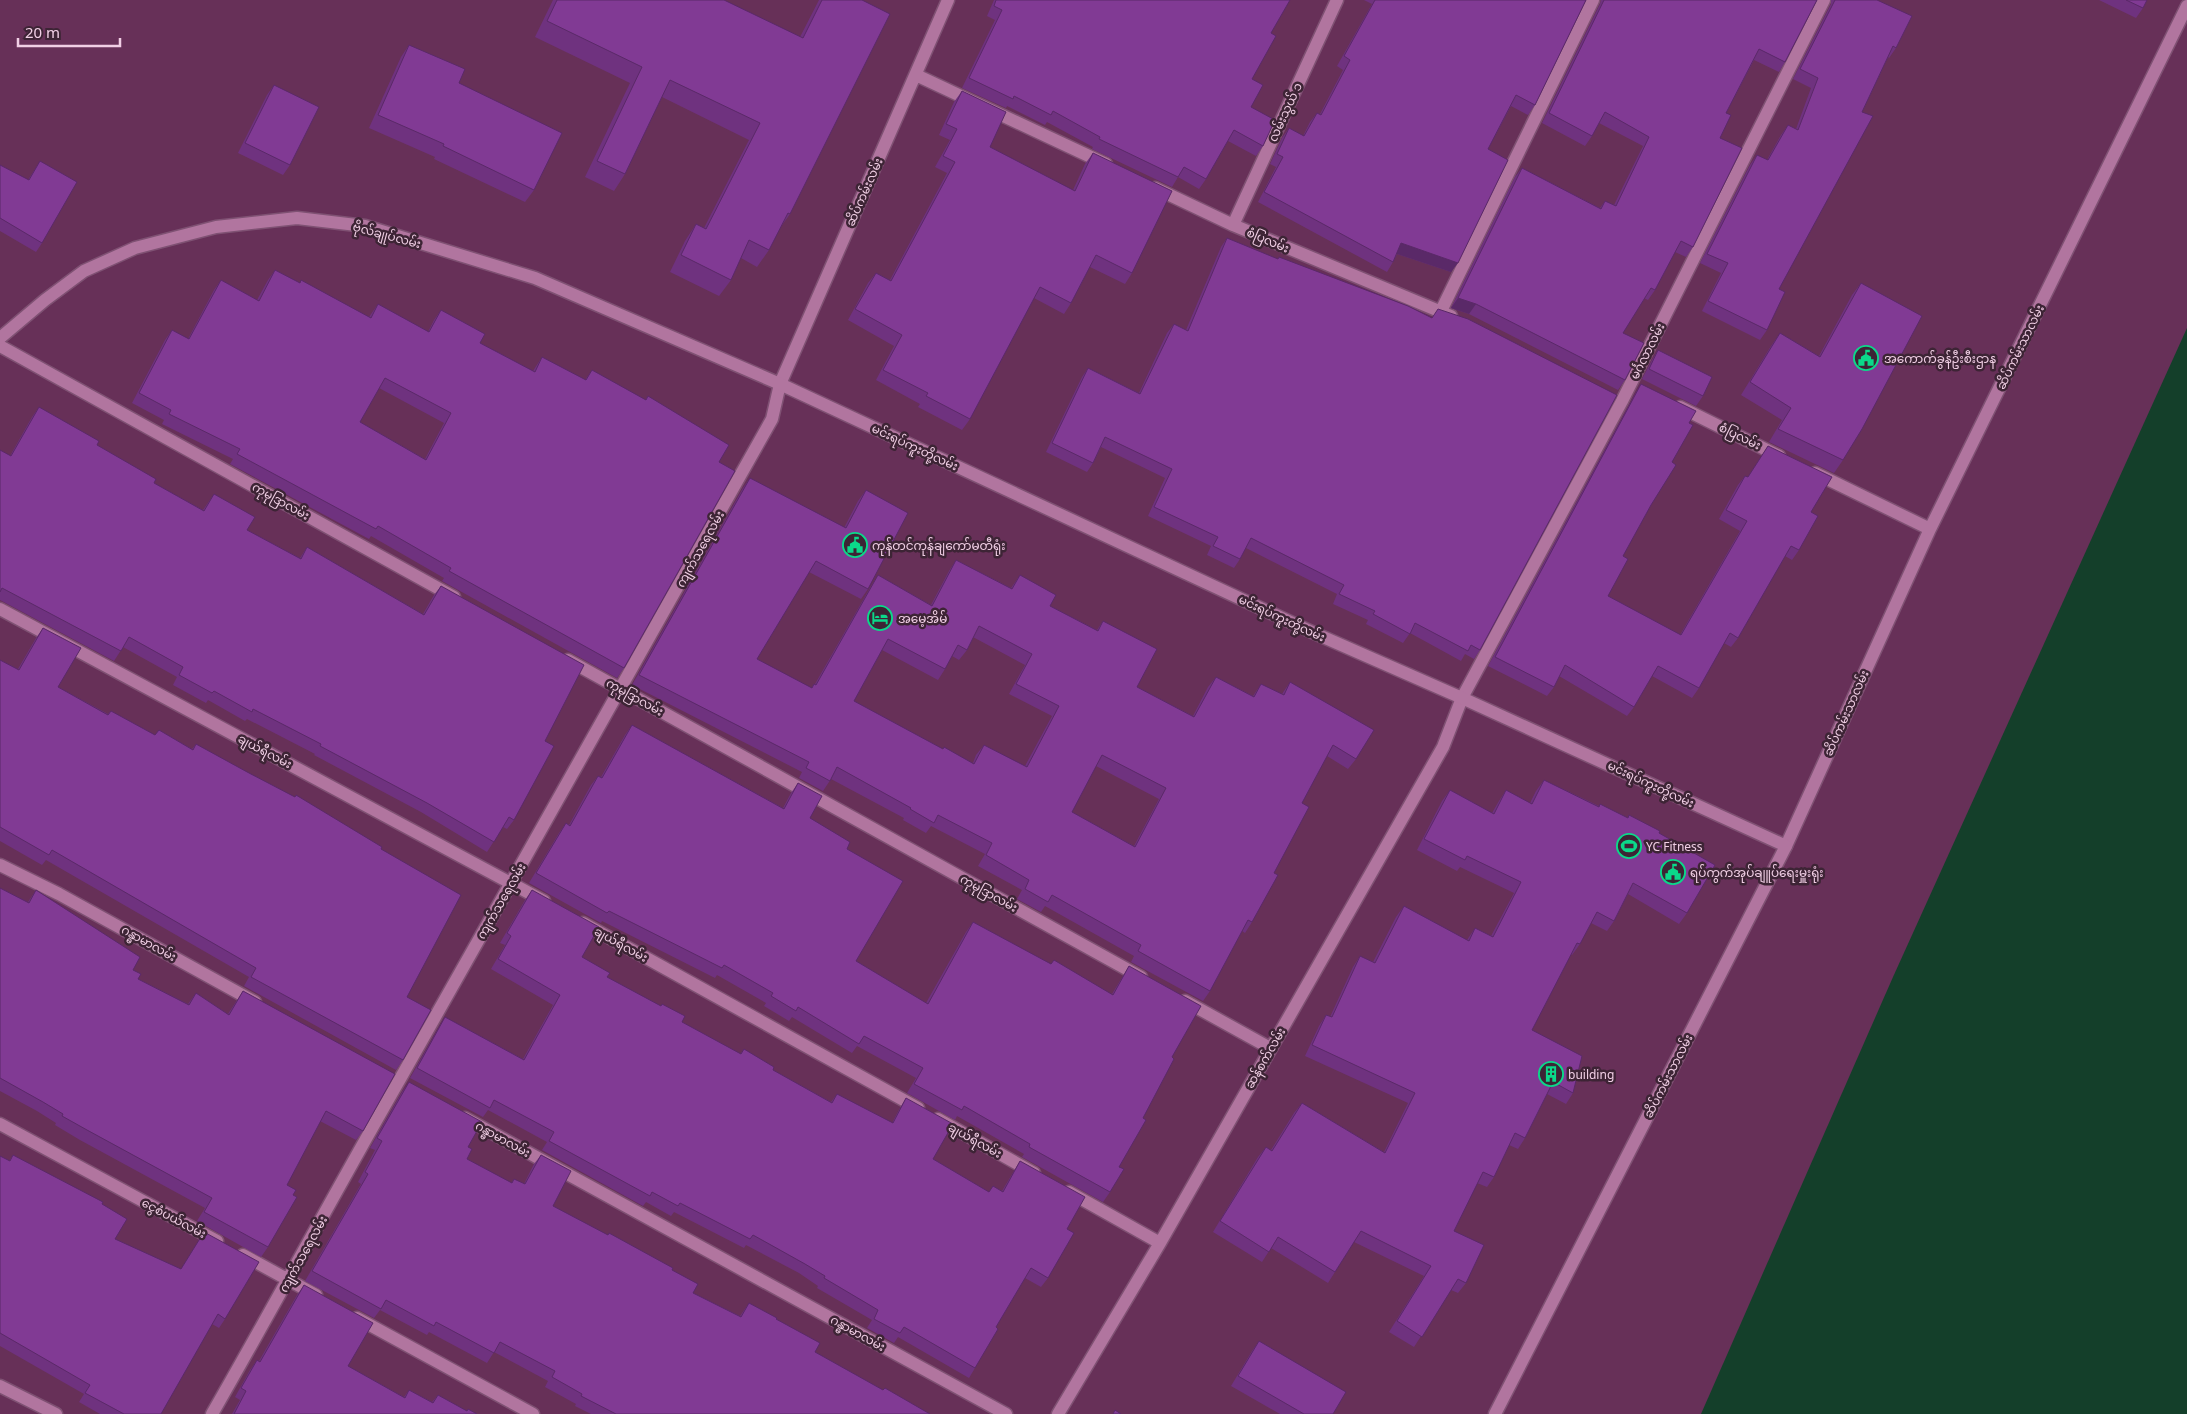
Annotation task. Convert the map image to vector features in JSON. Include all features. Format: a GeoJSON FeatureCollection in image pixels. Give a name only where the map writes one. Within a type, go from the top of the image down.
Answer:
{"type":"FeatureCollection","features":[{"type":"Feature","properties":{"kind":"street","name":"ဆိပ်ကမ်းလမ်း"},"geometry":{"type":"LineString","coordinates":[[780,384],[948,0]]}},
{"type":"Feature","properties":{"kind":"street","name":"လမ်းသွယ် ၁"},"geometry":{"type":"LineString","coordinates":[[1233,225],[1337,0]]}},
{"type":"Feature","properties":{"kind":"street"},"geometry":{"type":"LineString","coordinates":[[1440,313],[1593,0]]}},
{"type":"Feature","properties":{"kind":"street","name":"မင်္ဂလာလမ်း"},"geometry":{"type":"LineString","coordinates":[[1462,698],[1617,399],[1635,385],[1824,0]]}},
{"type":"Feature","properties":{"kind":"street","name":"ဆိပ်ကမ်းသာလမ်း"},"geometry":{"type":"LineString","coordinates":[[1495,1414],[1786,846],[1930,529],[2187,6]]}},
{"type":"Feature","properties":{"kind":"street"},"geometry":{"type":"LineString","coordinates":[[916,75],[1119,170]]}},
{"type":"Feature","properties":{"kind":"street","name":"စံပြလမ်း"},"geometry":{"type":"LineString","coordinates":[[1145,183],[1233,225],[1440,313],[1465,321]]}},
{"type":"Feature","properties":{"kind":"street","name":"ဗိုလ်ချုပ်လမ်း"},"geometry":{"type":"LineString","coordinates":[[0,338],[44,300],[84,271],[135,248],[216,227],[297,218],[365,226],[535,278],[780,384]]}},
{"type":"Feature","properties":{"kind":"street","name":"ကုမုဒြာလမ်း"},"geometry":{"type":"LineString","coordinates":[[0,346],[466,604]]}},
{"type":"Feature","properties":{"kind":"street","name":"ကျက်သရေလမ်း"},"geometry":{"type":"LineString","coordinates":[[212,1414],[772,419],[780,384]]}},
{"type":"Feature","properties":{"kind":"street","name":"မင်းရပ်ကူးတို့လမ်း"},"geometry":{"type":"LineString","coordinates":[[780,384],[1314,633],[1462,698],[1786,846]]}},
{"type":"Feature","properties":{"kind":"street","name":"စံပြလမ်း"},"geometry":{"type":"LineString","coordinates":[[1666,400],[1789,460]]}},
{"type":"Feature","properties":{"kind":"street"},"geometry":{"type":"LineString","coordinates":[[1807,469],[1930,529]]}},
{"type":"Feature","properties":{"kind":"street","name":"ချယ်ရီလမ်း"},"geometry":{"type":"LineString","coordinates":[[0,609],[555,907]]}},
{"type":"Feature","properties":{"kind":"street","name":"ကုမုဒြာလမ်း"},"geometry":{"type":"LineString","coordinates":[[561,656],[1149,982]]}},
{"type":"Feature","properties":{"kind":"street","name":"ဆန်စက်လမ်း"},"geometry":{"type":"LineString","coordinates":[[1058,1414],[1160,1243],[1443,747],[1462,698]]}},
{"type":"Feature","properties":{"kind":"street","name":"ဂန္ဓာမာလမ်း"},"geometry":{"type":"LineString","coordinates":[[0,865],[59,894],[268,1009]]}},
{"type":"Feature","properties":{"kind":"street","name":"ချယ်ရီလမ်း"},"geometry":{"type":"LineString","coordinates":[[572,916],[1160,1243]]}},
{"type":"Feature","properties":{"kind":"street"},"geometry":{"type":"LineString","coordinates":[[1175,996],[1270,1048]]}},
{"type":"Feature","properties":{"kind":"street","name":"ဂန္ဓာမာလမ်း"},"geometry":{"type":"LineString","coordinates":[[450,1110],[1006,1414]]}},
{"type":"Feature","properties":{"kind":"street","name":"ငွေစံပယ်လမ်း"},"geometry":{"type":"LineString","coordinates":[[0,1124],[324,1299]]}},
{"type":"Feature","properties":{"kind":"street"},"geometry":{"type":"LineString","coordinates":[[350,1314],[533,1414]]}},
{"type":"Feature","properties":{"kind":"street"},"geometry":{"type":"LineString","coordinates":[[0,1386],[56,1414]]}},
{"type":"Feature","properties":{"kind":"shaded area"},"geometry":{"type":"Polygon","coordinates":[[[2187,328],[2187,1414],[1701,1414],[1893,977],[2187,328]]]}},
{"type":"Feature","properties":{"kind":"building"},"geometry":{"type":"Polygon","coordinates":[[[557,0],[724,0],[803,38],[822,0],[862,0],[890,14],[790,214],[788,213],[769,250],[749,240],[731,280],[681,255],[696,224],[706,229],[760,123],[670,80],[625,174],[597,161],[642,67],[547,21],[557,0]]]}},
{"type":"Feature","properties":{"kind":"building"},"geometry":{"type":"Polygon","coordinates":[[[996,0],[1290,0],[1271,33],[1276,36],[1252,79],[1263,85],[1251,107],[1275,120],[1263,146],[1234,130],[1206,179],[1184,167],[1178,177],[1099,139],[1100,137],[1053,111],[1051,115],[1014,96],[1013,99],[969,78],[1002,10],[994,6],[996,0]]]}},
{"type":"Feature","properties":{"kind":"building"},"geometry":{"type":"Polygon","coordinates":[[[1375,0],[1586,0],[1535,105],[1516,95],[1488,149],[1508,160],[1458,263],[1401,243],[1393,262],[1264,192],[1283,157],[1277,154],[1289,128],[1304,136],[1317,113],[1321,115],[1350,60],[1344,56],[1375,0]]]}},
{"type":"Feature","properties":{"kind":"building"},"geometry":{"type":"Polygon","coordinates":[[[1604,0],[1817,0],[1785,62],[1759,49],[1726,113],[1731,115],[1720,138],[1742,148],[1693,247],[1681,241],[1655,290],[1651,288],[1623,333],[1644,343],[1625,380],[1476,304],[1458,298],[1522,168],[1601,209],[1605,201],[1616,206],[1649,137],[1605,112],[1592,136],[1549,113],[1604,0]]]}},
{"type":"Feature","properties":{"kind":"building"},"geometry":{"type":"Polygon","coordinates":[[[1835,0],[1877,0],[1912,16],[1896,48],[1893,46],[1862,112],[1873,116],[1779,289],[1785,292],[1767,330],[1708,301],[1728,263],[1707,254],[1757,155],[1768,160],[1788,125],[1798,130],[1818,78],[1800,69],[1835,0]]]}},
{"type":"Feature","properties":{"kind":"building"},"geometry":{"type":"Polygon","coordinates":[[[2126,0],[2147,0],[2143,8],[2126,0]]]}},
{"type":"Feature","properties":{"kind":"building"},"geometry":{"type":"Polygon","coordinates":[[[409,45],[465,69],[459,83],[562,133],[534,190],[443,146],[444,144],[378,115],[409,45]]]}},
{"type":"Feature","properties":{"kind":"building"},"geometry":{"type":"Polygon","coordinates":[[[274,85],[319,107],[290,165],[245,143],[274,85]]]}},
{"type":"Feature","properties":{"kind":"building"},"geometry":{"type":"Polygon","coordinates":[[[962,91],[1006,112],[990,147],[1075,191],[1093,153],[1172,191],[1132,273],[1096,255],[1071,303],[1040,287],[970,419],[926,396],[928,393],[883,370],[902,335],[855,309],[876,273],[891,281],[955,162],[943,156],[957,129],[946,124],[962,91]]]}},
{"type":"Feature","properties":{"kind":"building"},"geometry":{"type":"Polygon","coordinates":[[[40,161],[77,182],[42,243],[0,218],[0,165],[29,180],[40,161]]]}},
{"type":"Feature","properties":{"kind":"building"},"geometry":{"type":"Polygon","coordinates":[[[1227,238],[1278,259],[1279,257],[1408,306],[1432,318],[1438,309],[1468,319],[1617,395],[1480,650],[1471,645],[1468,651],[1415,623],[1410,634],[1373,614],[1375,611],[1339,594],[1344,585],[1251,538],[1240,559],[1213,546],[1218,537],[1154,507],[1172,469],[1105,437],[1093,463],[1052,443],[1088,368],[1140,394],[1174,324],[1188,331],[1227,238]]]}},
{"type":"Feature","properties":{"kind":"building"},"geometry":{"type":"Polygon","coordinates":[[[275,270],[300,283],[301,280],[371,318],[378,304],[429,332],[441,310],[485,334],[480,343],[535,372],[542,357],[586,380],[592,370],[646,400],[648,396],[729,445],[719,462],[735,471],[624,668],[449,571],[451,568],[378,526],[376,529],[237,454],[240,449],[169,414],[171,410],[139,393],[172,330],[189,339],[221,280],[259,301],[275,270]],[[385,378],[360,422],[426,460],[451,413],[385,378]]]}},
{"type":"Feature","properties":{"kind":"building"},"geometry":{"type":"Polygon","coordinates":[[[1861,283],[1922,316],[1862,429],[1843,460],[1778,429],[1791,408],[1750,382],[1780,333],[1820,357],[1861,283]]]}},
{"type":"Feature","properties":{"kind":"building"},"geometry":{"type":"Polygon","coordinates":[[[1658,350],[1712,377],[1703,396],[1649,369],[1658,350]]]}},
{"type":"Feature","properties":{"kind":"building"},"geometry":{"type":"Polygon","coordinates":[[[1641,384],[1696,411],[1689,423],[1693,425],[1672,462],[1676,465],[1623,556],[1628,559],[1608,596],[1681,635],[1747,521],[1726,510],[1745,476],[1748,477],[1768,446],[1832,477],[1811,512],[1818,516],[1799,550],[1791,546],[1738,638],[1730,633],[1699,688],[1658,666],[1634,707],[1565,665],[1554,687],[1495,657],[1641,384]]]}},
{"type":"Feature","properties":{"kind":"building"},"geometry":{"type":"Polygon","coordinates":[[[39,407],[99,441],[97,445],[156,479],[154,483],[204,511],[214,494],[255,517],[247,530],[301,559],[307,547],[424,615],[441,586],[584,665],[545,741],[554,746],[514,820],[509,817],[494,842],[427,803],[320,746],[321,744],[253,709],[252,712],[214,691],[212,693],[179,675],[183,667],[129,637],[121,651],[2,588],[0,592],[0,450],[11,456],[39,407]]]}},
{"type":"Feature","properties":{"kind":"building"},"geometry":{"type":"Polygon","coordinates":[[[750,478],[846,528],[866,490],[908,513],[868,589],[816,561],[757,659],[812,688],[814,684],[816,685],[878,575],[932,606],[956,560],[1012,589],[1020,575],[1056,595],[1050,606],[1098,631],[1103,621],[1157,649],[1137,687],[1194,717],[1216,677],[1254,697],[1261,684],[1284,695],[1290,682],[1374,730],[1356,759],[1333,745],[1302,803],[1309,807],[1274,873],[1278,875],[1252,922],[1248,920],[1210,991],[1138,951],[1141,945],[1052,895],[1048,902],[1025,889],[1029,880],[986,855],[992,843],[938,815],[934,823],[837,767],[830,781],[806,768],[809,762],[639,675],[750,478]],[[979,626],[967,650],[958,645],[945,669],[888,639],[854,701],[974,764],[984,745],[1027,767],[1059,706],[1016,684],[1032,654],[979,626]],[[1102,755],[1072,812],[1135,847],[1166,788],[1102,755]]]}},
{"type":"Feature","properties":{"kind":"building"},"geometry":{"type":"Polygon","coordinates":[[[43,628],[81,648],[58,687],[108,715],[111,711],[155,735],[159,730],[193,750],[196,744],[295,797],[296,795],[382,847],[381,849],[461,895],[407,997],[431,1010],[403,1060],[251,977],[256,968],[52,850],[49,855],[0,827],[0,660],[19,670],[43,628]]]}},
{"type":"Feature","properties":{"kind":"building"},"geometry":{"type":"Polygon","coordinates":[[[632,725],[784,809],[798,783],[822,796],[810,818],[850,842],[847,849],[903,881],[856,961],[928,1004],[973,922],[1051,964],[1054,960],[1113,995],[1129,966],[1201,1006],[1172,1057],[1174,1059],[1143,1118],[1146,1120],[1119,1167],[1124,1169],[1110,1192],[1029,1147],[1030,1144],[964,1106],[962,1110],[914,1084],[923,1068],[864,1036],[859,1044],[798,1007],[796,1011],[771,996],[773,993],[724,965],[722,968],[609,911],[607,913],[536,873],[566,823],[570,826],[598,776],[602,778],[632,725]]]}},
{"type":"Feature","properties":{"kind":"building"},"geometry":{"type":"Polygon","coordinates":[[[1544,780],[1599,807],[1600,804],[1628,818],[1629,815],[1660,831],[1659,833],[1715,865],[1687,913],[1633,883],[1614,921],[1597,912],[1580,944],[1577,943],[1532,1030],[1582,1056],[1573,1093],[1553,1082],[1525,1138],[1515,1133],[1494,1177],[1483,1172],[1454,1231],[1484,1245],[1466,1283],[1458,1279],[1422,1337],[1397,1321],[1431,1266],[1361,1231],[1335,1272],[1278,1237],[1269,1252],[1220,1221],[1266,1147],[1272,1151],[1302,1103],[1385,1153],[1415,1093],[1312,1045],[1326,1015],[1332,1017],[1360,956],[1375,963],[1404,906],[1469,941],[1475,928],[1493,937],[1521,882],[1467,856],[1465,860],[1424,839],[1450,790],[1494,814],[1506,790],[1532,804],[1544,780]]]}},
{"type":"Feature","properties":{"kind":"building"},"geometry":{"type":"Polygon","coordinates":[[[0,888],[29,903],[36,890],[140,957],[133,970],[141,974],[138,979],[189,1005],[196,993],[229,1015],[243,991],[395,1074],[363,1131],[326,1111],[287,1185],[296,1190],[293,1195],[297,1197],[268,1247],[204,1212],[212,1198],[62,1116],[63,1114],[0,1078],[0,888]]]}},
{"type":"Feature","properties":{"kind":"building"},"geometry":{"type":"Polygon","coordinates":[[[532,890],[599,927],[582,957],[610,973],[607,977],[661,1006],[662,1004],[685,1016],[682,1022],[741,1054],[744,1049],[774,1067],[773,1070],[832,1103],[837,1094],[893,1123],[906,1098],[953,1124],[933,1159],[989,1192],[993,1186],[1003,1192],[1020,1161],[1085,1197],[1067,1229],[1074,1233],[1048,1278],[1031,1268],[996,1327],[998,1329],[975,1368],[904,1327],[900,1333],[874,1319],[878,1310],[824,1278],[825,1276],[805,1264],[753,1235],[750,1239],[680,1203],[678,1206],[652,1192],[650,1196],[549,1141],[554,1132],[494,1100],[490,1108],[417,1068],[445,1017],[524,1060],[560,995],[498,959],[511,936],[507,933],[532,890]]]}},
{"type":"Feature","properties":{"kind":"building"},"geometry":{"type":"Polygon","coordinates":[[[409,1082],[482,1122],[468,1147],[472,1149],[467,1159],[512,1183],[514,1179],[525,1184],[541,1155],[571,1171],[553,1206],[608,1235],[609,1233],[673,1268],[672,1270],[698,1284],[693,1293],[741,1317],[749,1303],[777,1318],[820,1343],[815,1352],[883,1390],[885,1388],[930,1414],[616,1414],[581,1396],[582,1394],[552,1377],[555,1371],[500,1342],[494,1353],[436,1322],[434,1326],[386,1300],[381,1309],[312,1271],[368,1174],[365,1172],[382,1141],[377,1138],[409,1082]]]}},
{"type":"Feature","properties":{"kind":"building"},"geometry":{"type":"Polygon","coordinates":[[[13,1155],[103,1202],[102,1204],[127,1219],[115,1239],[181,1269],[204,1232],[259,1262],[225,1319],[218,1314],[161,1414],[124,1414],[85,1393],[90,1385],[0,1333],[0,1156],[10,1161],[13,1155]]]}},
{"type":"Feature","properties":{"kind":"building"},"geometry":{"type":"Polygon","coordinates":[[[304,1285],[373,1323],[348,1366],[405,1398],[409,1390],[433,1403],[438,1395],[467,1411],[468,1409],[477,1414],[234,1414],[246,1391],[241,1388],[257,1360],[260,1362],[304,1285]]]}},
{"type":"Feature","properties":{"kind":"building"},"geometry":{"type":"Polygon","coordinates":[[[1259,1341],[1346,1392],[1333,1414],[1304,1414],[1238,1376],[1259,1341]]]}},
{"type":"Feature","properties":{"kind":"building"},"geometry":{"type":"Polygon","coordinates":[[[1115,1410],[1121,1414],[1113,1414],[1115,1410]]]}},
{"type":"Feature","properties":{"kind":"place","name":"အကောက်ခွန်ဦးစီးဌာန"},"geometry":{"type":"Point","coordinates":[1866,358]}},
{"type":"Feature","properties":{"kind":"place","name":"ကုန်တင်ကုန်ချကော်မတီရုံး"},"geometry":{"type":"Point","coordinates":[855,545]}},
{"type":"Feature","properties":{"kind":"place","name":"အမေ့အိမ်"},"geometry":{"type":"Point","coordinates":[880,618]}},
{"type":"Feature","properties":{"kind":"place","name":"YC Fitness"},"geometry":{"type":"Point","coordinates":[1629,846]}},
{"type":"Feature","properties":{"kind":"place","name":"ရပ်ကွက်အုပ်ချူပ်ရေးမှူးရုံး"},"geometry":{"type":"Point","coordinates":[1673,872]}},
{"type":"Feature","properties":{"kind":"place","name":"building"},"geometry":{"type":"Point","coordinates":[1551,1074]}}]}
